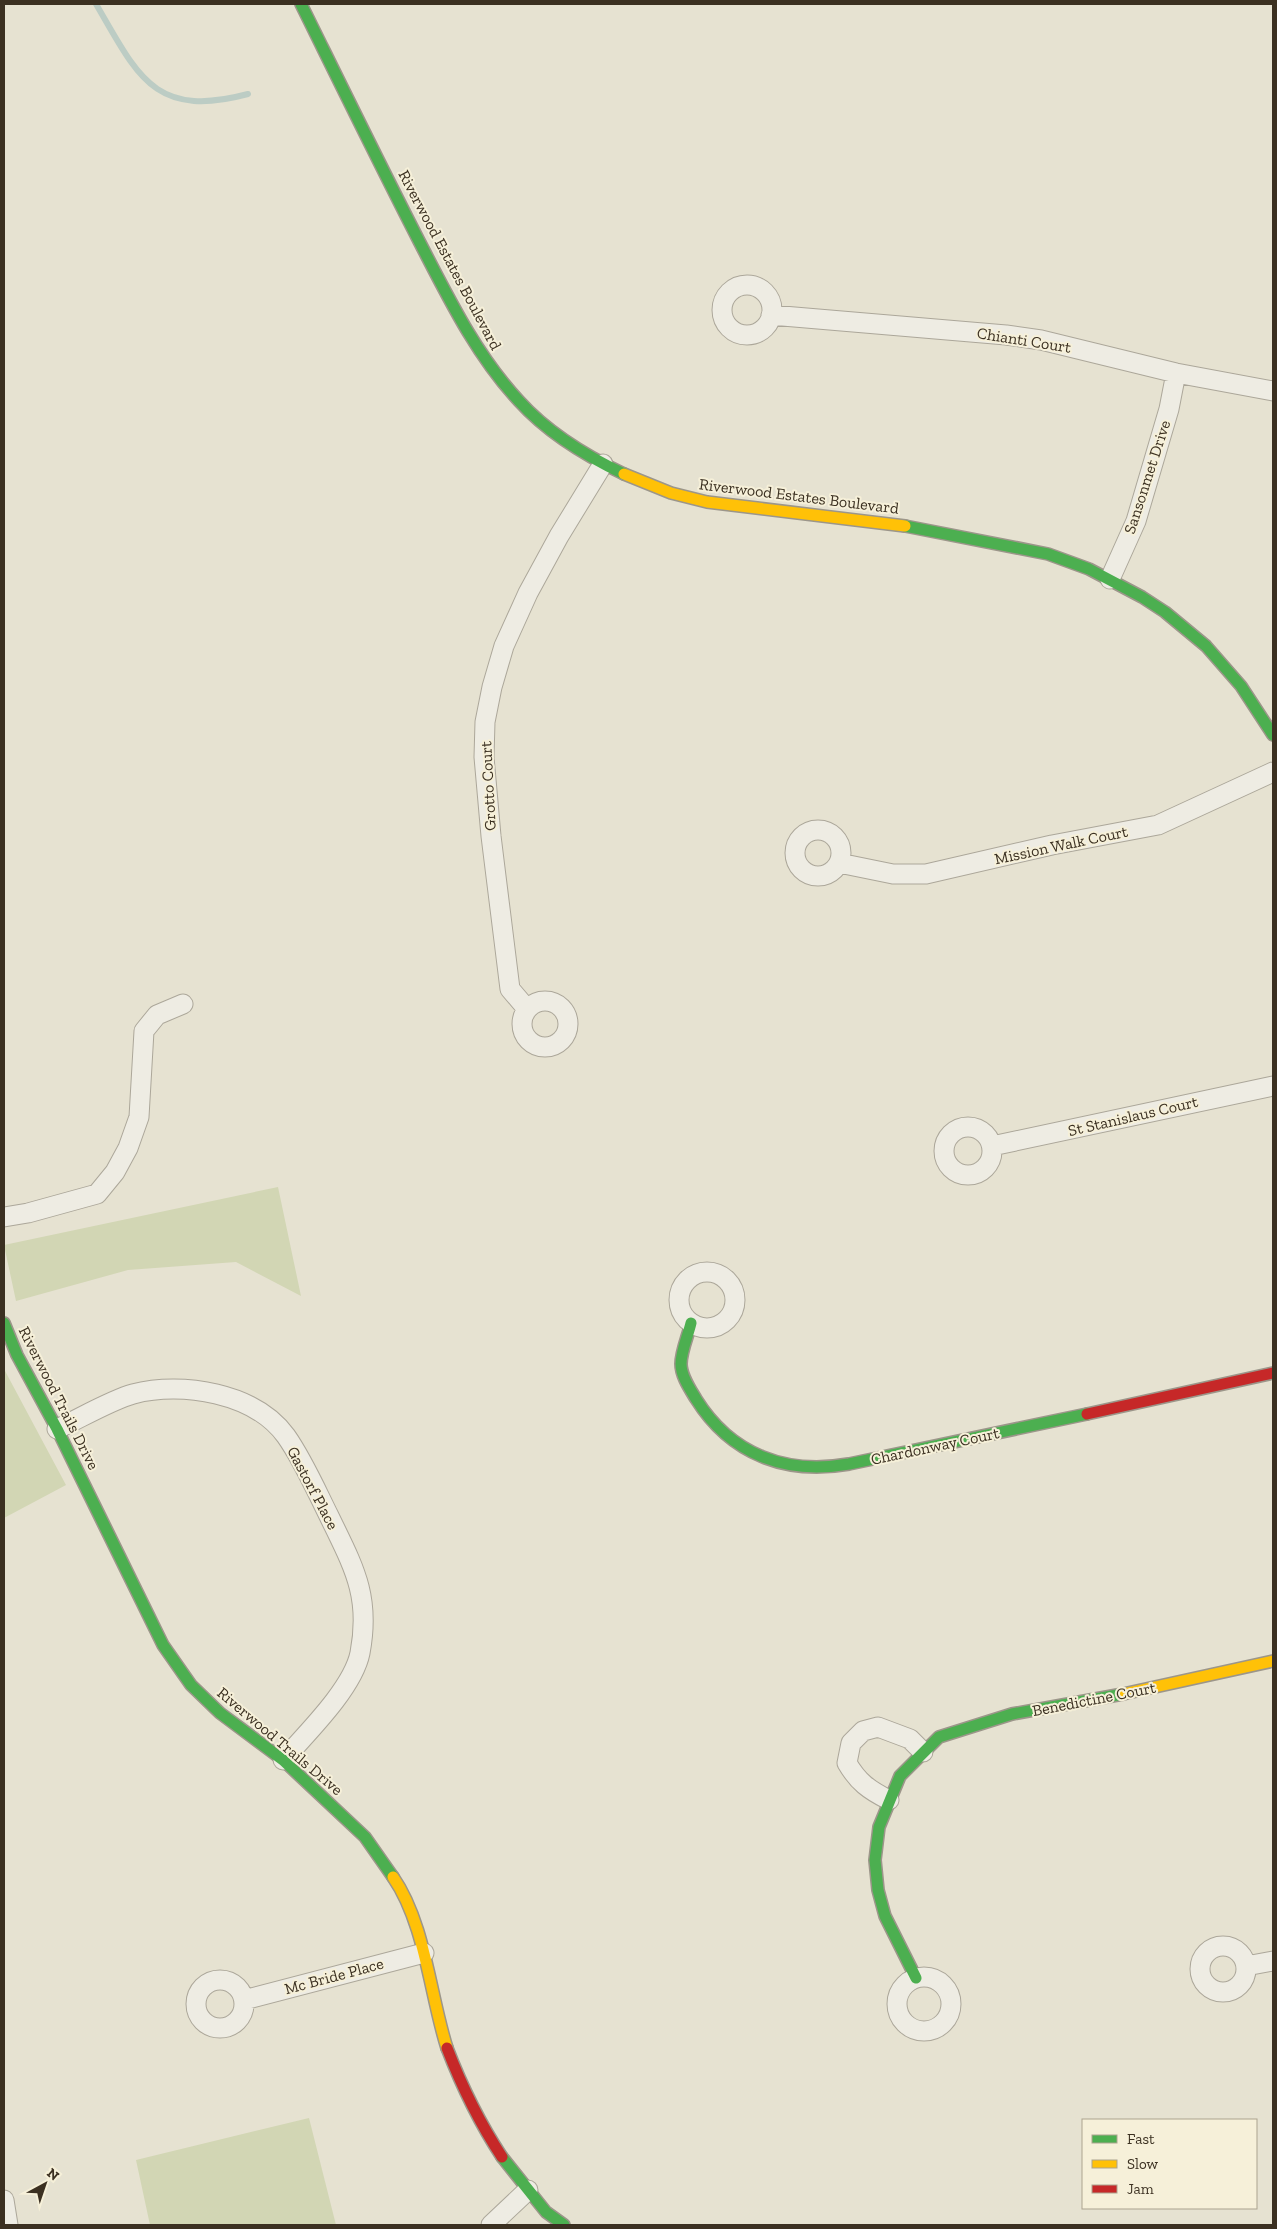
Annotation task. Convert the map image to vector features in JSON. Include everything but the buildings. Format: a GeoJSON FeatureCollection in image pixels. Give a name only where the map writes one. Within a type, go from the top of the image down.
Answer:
{"type":"FeatureCollection","features":[{"type":"Feature","properties":{"kind":"street","name":"Riverwood Estates Boulevard"},"geometry":{"type":"LineString","coordinates":[[301,4],[396,196],[485,360],[508,390],[537,418],[568,442],[603,464],[670,493],[713,504],[911,526],[1027,549],[1074,562],[1145,597],[1181,622],[1213,652],[1242,685],[1273,735]]}},
{"type":"Feature","properties":{"kind":"street","name":"Chianti Court"},"geometry":{"type":"LineString","coordinates":[[771,315],[1006,335],[1041,340],[1176,373],[1273,391]]}},
{"type":"Feature","properties":{"kind":"street","name":"Sansonmet Drive"},"geometry":{"type":"LineString","coordinates":[[1110,579],[1136,521],[1169,408],[1176,373]]}},
{"type":"Feature","properties":{"kind":"street","name":"Grotto Court"},"geometry":{"type":"LineString","coordinates":[[527,1010],[510,989],[491,836],[484,757],[485,722],[492,686],[504,646],[524,602],[558,536],[603,464]]}},
{"type":"Feature","properties":{"kind":"street","name":"Mission Walk Court"},"geometry":{"type":"LineString","coordinates":[[839,862],[893,874],[926,874],[1158,825],[1273,772]]}},
{"type":"Feature","properties":{"kind":"street"},"geometry":{"type":"LineString","coordinates":[[4,1217],[28,1213],[97,1194],[115,1172],[128,1148],[139,1117],[144,1031],[157,1015],[183,1004]]}},
{"type":"Feature","properties":{"kind":"street","name":"St Stanislaus Court"},"geometry":{"type":"LineString","coordinates":[[992,1146],[1040,1137],[1198,1100],[1273,1086]]}},
{"type":"Feature","properties":{"kind":"street","name":"Riverwood Trails Drive"},"geometry":{"type":"LineString","coordinates":[[4,1323],[17,1355],[57,1429],[163,1645],[192,1685],[220,1713],[283,1760],[365,1837],[383,1860],[404,1895],[414,1919],[446,2046],[462,2087],[481,2125],[503,2158],[546,2212],[564,2225]]}},
{"type":"Feature","properties":{"kind":"street","name":"Chardonway Court"},"geometry":{"type":"LineString","coordinates":[[691,1323],[681,1365],[692,1393],[707,1417],[722,1434],[766,1458],[792,1466],[817,1469],[879,1459],[1273,1372]]}},
{"type":"Feature","properties":{"kind":"street","name":"Gastorf Place"},"geometry":{"type":"LineString","coordinates":[[57,1429],[132,1394],[167,1388],[205,1391],[234,1400],[262,1413],[285,1435],[312,1483],[354,1568],[363,1598],[359,1655],[347,1680],[326,1711],[283,1760]]}},
{"type":"Feature","properties":{"kind":"street","name":"Benedictine Court"},"geometry":{"type":"LineString","coordinates":[[916,1978],[885,1916],[878,1890],[875,1860],[879,1827],[900,1776],[939,1737],[1012,1714],[1152,1689],[1273,1661]]}},
{"type":"Feature","properties":{"kind":"street"},"geometry":{"type":"LineString","coordinates":[[889,1800],[873,1792],[855,1778],[847,1762],[850,1744],[862,1731],[878,1727],[910,1739],[923,1752]]}},
{"type":"Feature","properties":{"kind":"street","name":"Mc Bride Place"},"geometry":{"type":"LineString","coordinates":[[244,2000],[424,1953]]}},
{"type":"Feature","properties":{"kind":"street"},"geometry":{"type":"LineString","coordinates":[[1246,1966],[1273,1960]]}},
{"type":"Feature","properties":{"kind":"street"},"geometry":{"type":"LineString","coordinates":[[491,2225],[528,2190]]}},
{"type":"Feature","properties":{"kind":"street"},"geometry":{"type":"LineString","coordinates":[[4,2200],[8,2225]]}},
{"type":"Feature","properties":{"kind":"green space"},"geometry":{"type":"Polygon","coordinates":[[[278,1187],[301,1296],[236,1262],[128,1270],[16,1301],[4,1245],[278,1187]]]}},
{"type":"Feature","properties":{"kind":"green space"},"geometry":{"type":"Polygon","coordinates":[[[4,1369],[66,1485],[4,1518],[4,1369]]]}},
{"type":"Feature","properties":{"kind":"green space"},"geometry":{"type":"Polygon","coordinates":[[[309,2118],[336,2225],[150,2225],[136,2160],[309,2118]]]}},
{"type":"Feature","properties":{"kind":"waterway"},"geometry":{"type":"LineString","coordinates":[[96,4],[124,52],[138,71],[153,85],[170,95],[190,101],[216,100],[248,94]]}},
{"type":"Feature","properties":{"kind":"traffic: fast"},"geometry":{"type":"LineString","coordinates":[[301,4],[441,283],[464,325],[489,364],[519,401],[542,423],[581,451],[624,474]]}},
{"type":"Feature","properties":{"kind":"traffic: fast"},"geometry":{"type":"LineString","coordinates":[[905,526],[1048,554],[1089,569],[1142,597],[1165,612],[1206,646],[1241,686],[1273,735]]}},
{"type":"Feature","properties":{"kind":"traffic: fast"},"geometry":{"type":"LineString","coordinates":[[4,1323],[17,1355],[57,1429],[163,1645],[191,1685],[220,1713],[283,1760],[365,1837],[393,1877]]}},
{"type":"Feature","properties":{"kind":"traffic: fast"},"geometry":{"type":"LineString","coordinates":[[691,1323],[683,1349],[681,1369],[696,1399],[710,1418],[743,1447],[762,1457],[782,1463],[826,1467],[849,1464],[1087,1414]]}},
{"type":"Feature","properties":{"kind":"traffic: fast"},"geometry":{"type":"LineString","coordinates":[[916,1978],[885,1916],[878,1890],[875,1860],[879,1827],[900,1776],[939,1737],[1012,1714],[1123,1694]]}},
{"type":"Feature","properties":{"kind":"traffic: fast"},"geometry":{"type":"LineString","coordinates":[[502,2157],[546,2212],[564,2225]]}},
{"type":"Feature","properties":{"kind":"traffic: slow"},"geometry":{"type":"LineString","coordinates":[[624,474],[671,493],[707,502],[905,526]]}},
{"type":"Feature","properties":{"kind":"traffic: slow"},"geometry":{"type":"LineString","coordinates":[[1123,1694],[1273,1661]]}},
{"type":"Feature","properties":{"kind":"traffic: slow"},"geometry":{"type":"LineString","coordinates":[[393,1877],[404,1895],[420,1937],[447,2048]]}},
{"type":"Feature","properties":{"kind":"traffic: jam"},"geometry":{"type":"LineString","coordinates":[[1087,1414],[1273,1373]]}},
{"type":"Feature","properties":{"kind":"traffic: jam"},"geometry":{"type":"LineString","coordinates":[[447,2048],[472,2104],[502,2157]]}}]}
